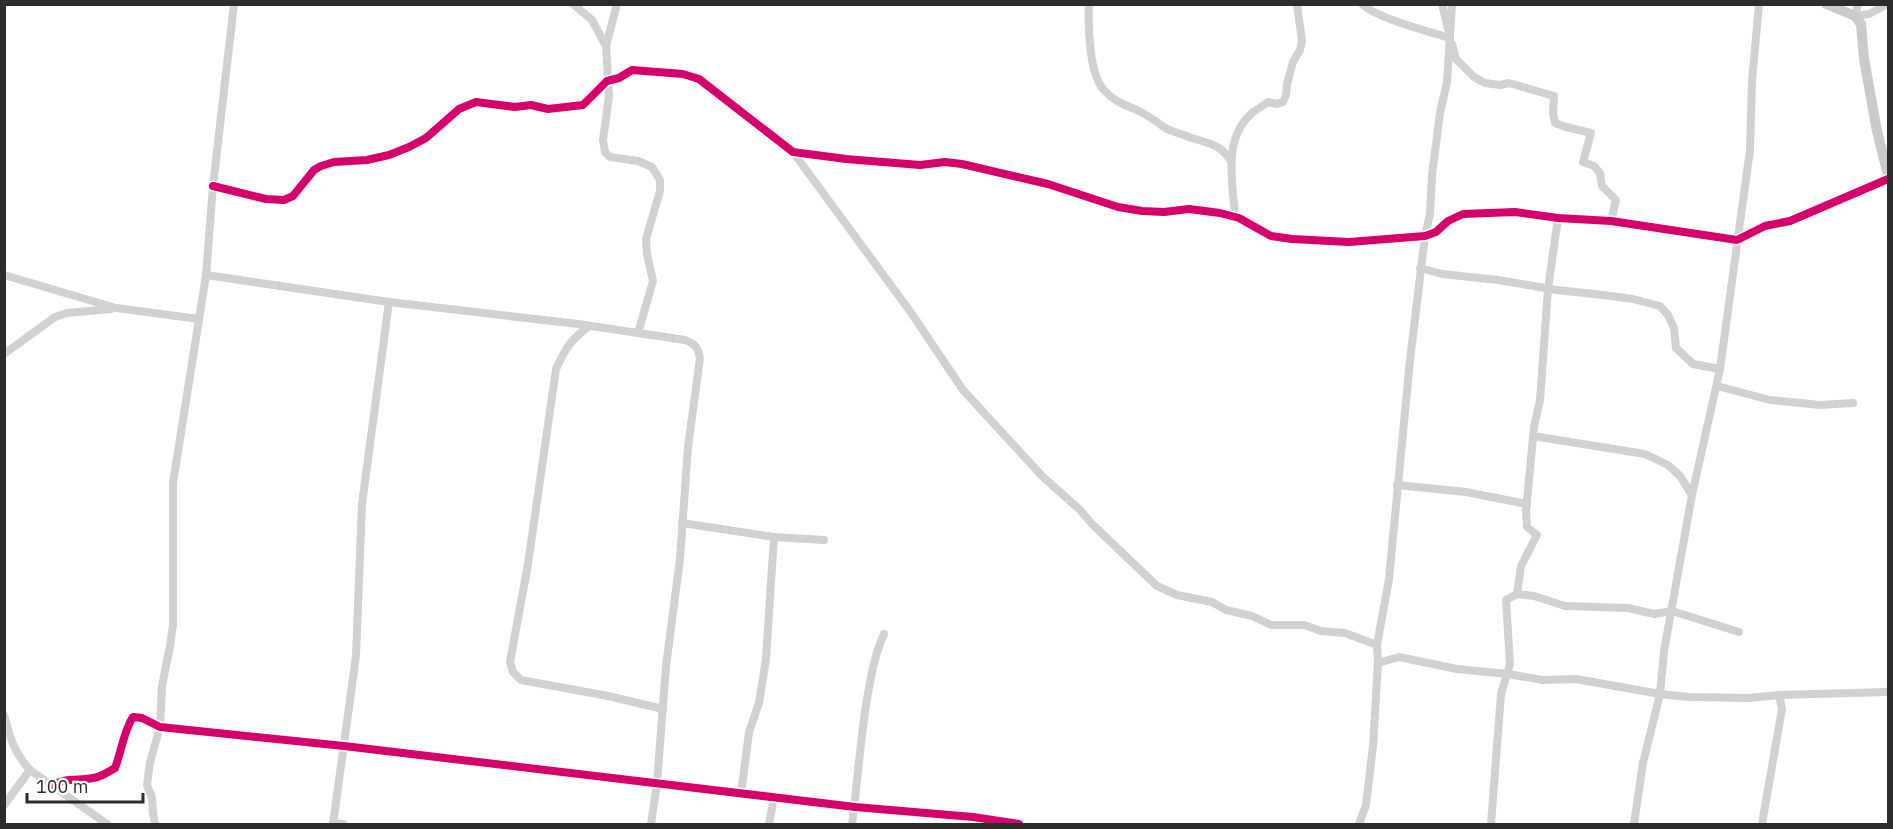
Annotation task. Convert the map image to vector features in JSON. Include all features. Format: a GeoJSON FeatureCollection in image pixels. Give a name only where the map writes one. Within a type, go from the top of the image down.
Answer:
{"type":"FeatureCollection","features":[{"type":"Feature","properties":{"kind":"street"},"geometry":{"type":"LineString","coordinates":[[155,825],[152,798],[147,785],[150,762],[160,727],[162,686],[173,625],[173,483],[206,275],[213,186],[234,4]]}},
{"type":"Feature","properties":{"kind":"street"},"geometry":{"type":"LineString","coordinates":[[573,4],[592,20],[606,46]]}},
{"type":"Feature","properties":{"kind":"street"},"geometry":{"type":"LineString","coordinates":[[617,4],[606,46],[609,96],[603,140],[605,152],[610,157],[638,161],[652,167],[660,180],[660,191],[646,238],[653,281],[638,333]]}},
{"type":"Feature","properties":{"kind":"street"},"geometry":{"type":"LineString","coordinates":[[1089,4],[1092,53],[1102,89],[1126,107],[1139,111],[1169,130],[1210,143],[1226,152],[1231,164]]}},
{"type":"Feature","properties":{"kind":"street"},"geometry":{"type":"LineString","coordinates":[[1235,217],[1231,164],[1235,141],[1252,113],[1268,102],[1277,104],[1283,102],[1291,68],[1302,41],[1297,4]]}},
{"type":"Feature","properties":{"kind":"street"},"geometry":{"type":"LineString","coordinates":[[1362,4],[1365,8],[1388,17],[1450,38]]}},
{"type":"Feature","properties":{"kind":"street"},"geometry":{"type":"LineString","coordinates":[[1442,4],[1456,60],[1474,77],[1485,83],[1500,85],[1509,83],[1554,96],[1555,123],[1566,128],[1591,133],[1583,162],[1594,166],[1599,173],[1602,186],[1616,200],[1611,221]]}},
{"type":"Feature","properties":{"kind":"street"},"geometry":{"type":"LineString","coordinates":[[1359,825],[1366,805],[1373,746],[1377,645],[1389,579],[1420,268],[1430,214],[1432,175],[1440,113],[1448,82],[1452,4]]}},
{"type":"Feature","properties":{"kind":"street"},"geometry":{"type":"LineString","coordinates":[[1634,825],[1643,764],[1660,694],[1664,651],[1692,495],[1720,369],[1750,150],[1752,81],[1759,4]]}},
{"type":"Feature","properties":{"kind":"street"},"geometry":{"type":"LineString","coordinates":[[1826,4],[1855,16],[1869,14],[1888,4]]}},
{"type":"Feature","properties":{"kind":"street"},"geometry":{"type":"LineString","coordinates":[[1855,16],[1858,4]]}},
{"type":"Feature","properties":{"kind":"street"},"geometry":{"type":"LineString","coordinates":[[1855,16],[1861,24],[1864,59],[1885,150],[1888,175]]}},
{"type":"Feature","properties":{"kind":"street"},"geometry":{"type":"LineString","coordinates":[[213,186],[266,199],[284,200],[293,196],[314,170],[321,166],[334,162],[367,160],[410,147],[426,138],[459,110],[476,102],[515,107],[531,105],[548,109],[583,105],[607,81],[619,78],[632,70],[683,74],[699,79],[793,152],[912,314],[965,392],[1042,476],[1157,586],[1178,595],[1212,602],[1226,610],[1252,616],[1271,625],[1304,625],[1321,632],[1345,633],[1377,645]]}},
{"type":"Feature","properties":{"kind":"street"},"geometry":{"type":"LineString","coordinates":[[793,152],[837,159],[920,165],[942,162],[962,164],[1048,184],[1118,207],[1164,212],[1189,209],[1220,213],[1235,217],[1271,236],[1349,242],[1425,236],[1436,232],[1448,221],[1463,214],[1515,212],[1558,218],[1611,221],[1737,240],[1765,226],[1790,221],[1888,179]]}},
{"type":"Feature","properties":{"kind":"street"},"geometry":{"type":"LineString","coordinates":[[1517,594],[1521,566],[1536,535],[1527,527],[1527,504],[1533,436],[1540,400],[1548,289],[1558,218]]}},
{"type":"Feature","properties":{"kind":"street"},"geometry":{"type":"LineString","coordinates":[[1420,268],[1442,274],[1633,299],[1660,306],[1668,315],[1674,328],[1676,348],[1693,364],[1720,369]]}},
{"type":"Feature","properties":{"kind":"street"},"geometry":{"type":"LineString","coordinates":[[4,275],[116,308],[199,319]]}},
{"type":"Feature","properties":{"kind":"street"},"geometry":{"type":"LineString","coordinates":[[206,275],[389,302],[685,340],[694,344],[699,350],[700,358],[688,447],[680,559],[666,666],[657,783],[651,825]]}},
{"type":"Feature","properties":{"kind":"street"},"geometry":{"type":"LineString","coordinates":[[343,825],[333,824],[357,656],[362,504],[389,302]]}},
{"type":"Feature","properties":{"kind":"street"},"geometry":{"type":"LineString","coordinates":[[4,354],[55,317],[67,313],[116,308]]}},
{"type":"Feature","properties":{"kind":"street"},"geometry":{"type":"LineString","coordinates":[[589,326],[566,347],[556,369],[528,564],[510,662],[513,672],[521,680],[663,709]]}},
{"type":"Feature","properties":{"kind":"street"},"geometry":{"type":"LineString","coordinates":[[1717,386],[1770,400],[1820,405],[1853,403]]}},
{"type":"Feature","properties":{"kind":"street"},"geometry":{"type":"LineString","coordinates":[[1533,436],[1645,453],[1668,465],[1680,476],[1692,495]]}},
{"type":"Feature","properties":{"kind":"street"},"geometry":{"type":"LineString","coordinates":[[1397,485],[1466,492],[1527,504]]}},
{"type":"Feature","properties":{"kind":"street"},"geometry":{"type":"LineString","coordinates":[[682,523],[774,537],[824,540]]}},
{"type":"Feature","properties":{"kind":"street"},"geometry":{"type":"LineString","coordinates":[[741,794],[749,732],[759,703],[765,668],[774,537]]}},
{"type":"Feature","properties":{"kind":"street"},"geometry":{"type":"LineString","coordinates":[[1491,825],[1501,694],[1510,664],[1506,600],[1517,594],[1534,596],[1565,606],[1628,608],[1654,614],[1672,611],[1739,632]]}},
{"type":"Feature","properties":{"kind":"street"},"geometry":{"type":"LineString","coordinates":[[852,825],[869,690],[878,647],[884,634]]}},
{"type":"Feature","properties":{"kind":"street"},"geometry":{"type":"LineString","coordinates":[[1378,663],[1398,657],[1457,669],[1544,680],[1576,679],[1660,694],[1748,698],[1888,692]]}},
{"type":"Feature","properties":{"kind":"street"},"geometry":{"type":"LineString","coordinates":[[1762,825],[1782,709],[1779,695]]}},
{"type":"Feature","properties":{"kind":"street"},"geometry":{"type":"LineString","coordinates":[[4,715],[19,759],[51,786],[107,825]]}},
{"type":"Feature","properties":{"kind":"street"},"geometry":{"type":"LineString","coordinates":[[51,786],[76,778],[96,778],[115,768],[128,724],[133,717],[142,718],[160,727],[344,746],[855,807],[973,817],[1019,825]]}},
{"type":"Feature","properties":{"kind":"street"},"geometry":{"type":"LineString","coordinates":[[4,804],[30,770]]}},
{"type":"Feature","properties":{"kind":"street"},"geometry":{"type":"LineString","coordinates":[[769,825],[774,797]]}},
{"type":"Feature","properties":{"kind":"cycle path"},"geometry":{"type":"LineString","coordinates":[[213,186],[266,199],[284,200],[293,196],[314,170],[321,166],[334,162],[367,160],[409,147],[426,138],[459,109],[476,102],[515,107],[531,105],[548,109],[583,105],[607,81],[619,78],[632,70],[683,74],[699,79],[793,152],[920,165],[945,162],[962,164],[1048,184],[1118,207],[1142,211],[1164,212],[1189,209],[1220,213],[1239,218],[1271,236],[1292,239],[1349,242],[1425,236],[1436,232],[1448,221],[1463,214],[1515,212],[1558,218],[1611,221],[1737,240],[1765,226],[1790,221],[1888,179]]}},
{"type":"Feature","properties":{"kind":"cycle path"},"geometry":{"type":"LineString","coordinates":[[51,786],[66,780],[96,777],[115,768],[127,728],[133,717],[142,718],[160,727],[1019,824]]}}]}
